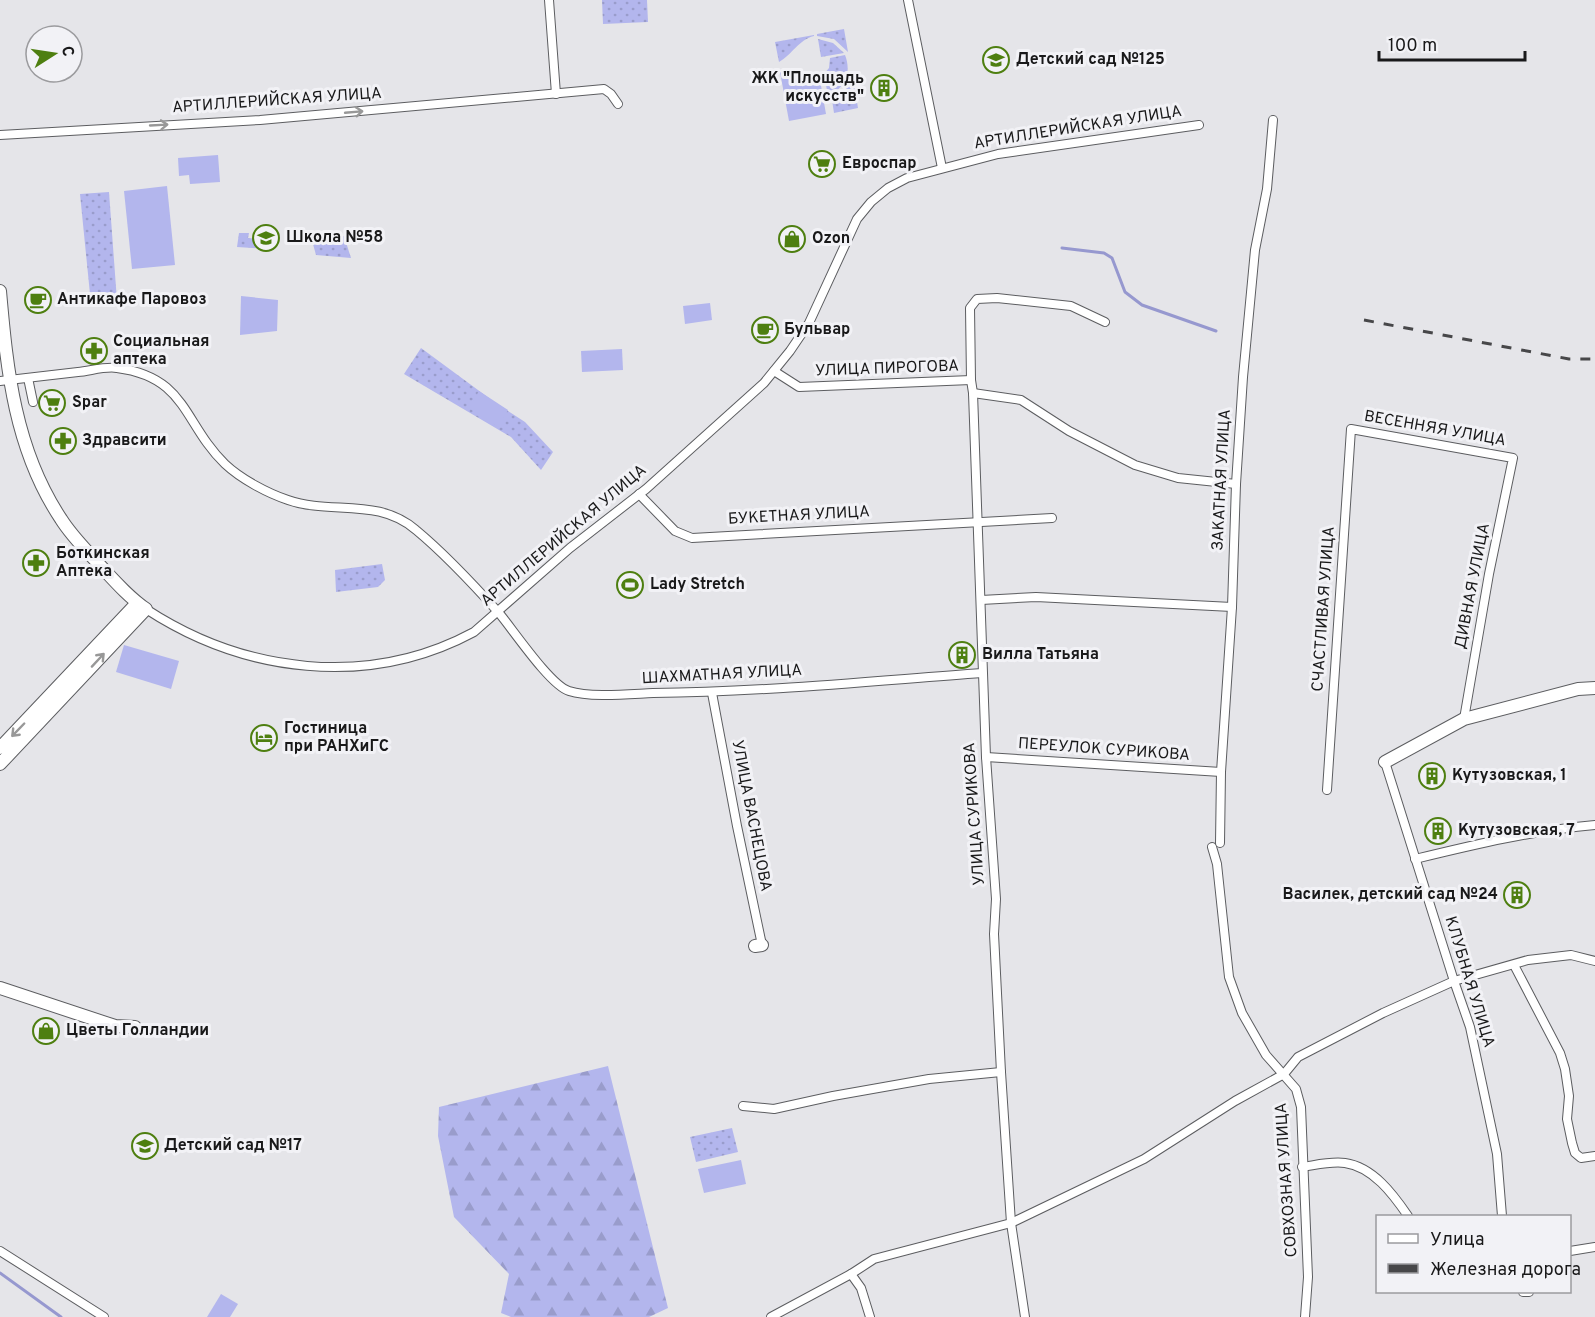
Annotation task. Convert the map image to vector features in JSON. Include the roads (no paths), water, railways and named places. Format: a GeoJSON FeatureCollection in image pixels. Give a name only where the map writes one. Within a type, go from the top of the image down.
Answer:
{"type":"FeatureCollection","features":[{"type":"Feature","properties":{"kind":"main road","name":"АРТИЛЛЕРИЙСКАЯ УЛИЦА"},"geometry":{"type":"LineString","coordinates":[[0,291],[5,380],[34,469],[61,520],[80,544],[142,606]]}},
{"type":"Feature","properties":{"kind":"main road"},"geometry":{"type":"LineString","coordinates":[[0,748],[142,606]]}},
{"type":"Feature","properties":{"kind":"main road"},"geometry":{"type":"LineString","coordinates":[[0,764],[142,606]]}},
{"type":"Feature","properties":{"kind":"main road"},"geometry":{"type":"LineString","coordinates":[[1385,762],[1464,719],[1578,688],[1595,688]]}},
{"type":"Feature","properties":{"kind":"main road"},"geometry":{"type":"LineString","coordinates":[[0,988],[115,1026],[135,1028]]}},
{"type":"Feature","properties":{"kind":"street"},"geometry":{"type":"LineString","coordinates":[[549,0],[556,94]]}},
{"type":"Feature","properties":{"kind":"street"},"geometry":{"type":"LineString","coordinates":[[909,0],[942,168]]}},
{"type":"Feature","properties":{"kind":"street","name":"АРТИЛЛЕРИЙСКАЯ УЛИЦА"},"geometry":{"type":"LineString","coordinates":[[0,135],[260,120],[604,89],[618,104]]}},
{"type":"Feature","properties":{"kind":"street","name":"ЗАКАТНАЯ УЛИЦА"},"geometry":{"type":"LineString","coordinates":[[1216,845],[1232,607],[1236,484],[1244,366],[1252,273],[1267,189],[1273,120]]}},
{"type":"Feature","properties":{"kind":"street","name":"АРТИЛЛЕРИЙСКАЯ УЛИЦА"},"geometry":{"type":"LineString","coordinates":[[142,606],[173,626],[203,640],[239,653],[289,665],[325,667],[390,662],[436,650],[474,632],[498,613],[570,548],[639,494],[737,408],[774,371],[809,323],[857,219],[871,202],[888,188],[907,178],[1019,150],[1199,125]]}},
{"type":"Feature","properties":{"kind":"street","name":"УЛИЦА СУРИКОВА"},"geometry":{"type":"LineString","coordinates":[[1025,1317],[1011,1222],[1000,1072],[994,934],[996,899],[982,673],[970,308],[977,299],[997,298],[1048,303],[1071,306],[1106,322]]}},
{"type":"Feature","properties":{"kind":"street","name":"ШАХМАТНАЯ УЛИЦА"},"geometry":{"type":"LineString","coordinates":[[5,380],[115,368],[161,382],[177,397],[226,464],[247,480],[289,501],[369,509],[396,516],[421,535],[498,613],[561,688],[570,692],[712,693],[982,673]]}},
{"type":"Feature","properties":{"kind":"street","name":"УЛИЦА ПИРОГОВА"},"geometry":{"type":"LineString","coordinates":[[774,371],[799,387],[971,380]]}},
{"type":"Feature","properties":{"kind":"street"},"geometry":{"type":"LineString","coordinates":[[28,378],[33,402]]}},
{"type":"Feature","properties":{"kind":"street"},"geometry":{"type":"LineString","coordinates":[[973,393],[1021,399],[1069,431],[1135,465],[1178,478],[1236,484]]}},
{"type":"Feature","properties":{"kind":"street","name":"ВЕСЕННЯЯ УЛИЦА"},"geometry":{"type":"LineString","coordinates":[[1351,429],[1514,458]]}},
{"type":"Feature","properties":{"kind":"street","name":"СЧАСТЛИВАЯ УЛИЦА"},"geometry":{"type":"LineString","coordinates":[[1327,790],[1351,429]]}},
{"type":"Feature","properties":{"kind":"street","name":"ДИВНАЯ УЛИЦА"},"geometry":{"type":"LineString","coordinates":[[1464,719],[1489,574],[1514,458]]}},
{"type":"Feature","properties":{"kind":"street","name":"БУКЕТНАЯ УЛИЦА"},"geometry":{"type":"LineString","coordinates":[[639,494],[675,531],[692,538],[1052,518]]}},
{"type":"Feature","properties":{"kind":"street"},"geometry":{"type":"LineString","coordinates":[[981,600],[1036,597],[1232,607]]}},
{"type":"Feature","properties":{"kind":"street","name":"УЛИЦА ВАСНЕЦОВА"},"geometry":{"type":"LineString","coordinates":[[712,693],[759,945]]}},
{"type":"Feature","properties":{"kind":"street","name":"ПЕРЕУЛОК СУРИКОВА"},"geometry":{"type":"LineString","coordinates":[[986,757],[1221,772]]}},
{"type":"Feature","properties":{"kind":"street","name":"КЛУБНАЯ УЛИЦА"},"geometry":{"type":"LineString","coordinates":[[1385,762],[1470,1027],[1497,1154],[1502,1215]]}},
{"type":"Feature","properties":{"kind":"street"},"geometry":{"type":"LineString","coordinates":[[1415,859],[1547,829],[1595,825]]}},
{"type":"Feature","properties":{"kind":"street","name":"СОВХОЗНАЯ УЛИЦА"},"geometry":{"type":"LineString","coordinates":[[1216,845],[1229,977],[1242,1013],[1266,1055],[1296,1089],[1301,1107],[1308,1277],[1305,1317]]}},
{"type":"Feature","properties":{"kind":"street"},"geometry":{"type":"LineString","coordinates":[[771,1317],[874,1259],[1011,1222],[1144,1159],[1235,1101],[1284,1074],[1298,1058],[1383,1013],[1454,981],[1528,960],[1571,956],[1595,961]]}},
{"type":"Feature","properties":{"kind":"street"},"geometry":{"type":"LineString","coordinates":[[1514,965],[1560,1053],[1569,1096],[1567,1119],[1575,1153],[1581,1158],[1595,1156]]}},
{"type":"Feature","properties":{"kind":"street"},"geometry":{"type":"LineString","coordinates":[[743,1106],[774,1109],[929,1079],[1000,1072]]}},
{"type":"Feature","properties":{"kind":"street"},"geometry":{"type":"LineString","coordinates":[[1302,1167],[1343,1163],[1361,1167],[1376,1178],[1407,1215]]}},
{"type":"Feature","properties":{"kind":"street"},"geometry":{"type":"LineString","coordinates":[[1571,1251],[1595,1247]]}},
{"type":"Feature","properties":{"kind":"street"},"geometry":{"type":"LineString","coordinates":[[0,1251],[104,1317]]}},
{"type":"Feature","properties":{"kind":"street"},"geometry":{"type":"LineString","coordinates":[[851,1274],[861,1288],[870,1317]]}},
{"type":"Feature","properties":{"kind":"waterway"},"geometry":{"type":"LineString","coordinates":[[1062,248],[1104,253],[1112,258],[1125,292],[1142,305],[1216,331]]}},
{"type":"Feature","properties":{"kind":"waterway"},"geometry":{"type":"LineString","coordinates":[[0,1273],[61,1317]]}},
{"type":"Feature","properties":{"kind":"railway"},"geometry":{"type":"LineString","coordinates":[[1364,320],[1569,359],[1595,359]]}},
{"type":"Feature","properties":{"kind":"place","name":"Детский сад №125"},"geometry":{"type":"Point","coordinates":[996,60]}},
{"type":"Feature","properties":{"kind":"place","name":"ЖК \"Площадь искусств\""},"geometry":{"type":"Point","coordinates":[884,88]}},
{"type":"Feature","properties":{"kind":"place","name":"Евроспар"},"geometry":{"type":"Point","coordinates":[822,164]}},
{"type":"Feature","properties":{"kind":"place","name":"Школа №58"},"geometry":{"type":"Point","coordinates":[266,238]}},
{"type":"Feature","properties":{"kind":"place","name":"Ozon"},"geometry":{"type":"Point","coordinates":[792,239]}},
{"type":"Feature","properties":{"kind":"place","name":"Антикафе Паровоз"},"geometry":{"type":"Point","coordinates":[38,300]}},
{"type":"Feature","properties":{"kind":"place","name":"Бульвар"},"geometry":{"type":"Point","coordinates":[765,330]}},
{"type":"Feature","properties":{"kind":"place","name":"Социальная аптека"},"geometry":{"type":"Point","coordinates":[94,351]}},
{"type":"Feature","properties":{"kind":"place","name":"Spar"},"geometry":{"type":"Point","coordinates":[52,403]}},
{"type":"Feature","properties":{"kind":"place","name":"Здравсити"},"geometry":{"type":"Point","coordinates":[63,441]}},
{"type":"Feature","properties":{"kind":"place","name":"Боткинская Аптека"},"geometry":{"type":"Point","coordinates":[36,563]}},
{"type":"Feature","properties":{"kind":"place","name":"Lady Stretch"},"geometry":{"type":"Point","coordinates":[630,585]}},
{"type":"Feature","properties":{"kind":"place","name":"Вилла Татьяна"},"geometry":{"type":"Point","coordinates":[962,655]}},
{"type":"Feature","properties":{"kind":"place","name":"Гостиница при РАНХиГС"},"geometry":{"type":"Point","coordinates":[264,738]}},
{"type":"Feature","properties":{"kind":"place","name":"Кутузовская, 1"},"geometry":{"type":"Point","coordinates":[1432,776]}},
{"type":"Feature","properties":{"kind":"place","name":"Кутузовская, 7"},"geometry":{"type":"Point","coordinates":[1438,831]}},
{"type":"Feature","properties":{"kind":"place","name":"Василек, детский сад №24"},"geometry":{"type":"Point","coordinates":[1517,895]}},
{"type":"Feature","properties":{"kind":"place","name":"Цветы Голландии"},"geometry":{"type":"Point","coordinates":[46,1031]}},
{"type":"Feature","properties":{"kind":"place","name":"Детский сад №17"},"geometry":{"type":"Point","coordinates":[145,1146]}}]}
